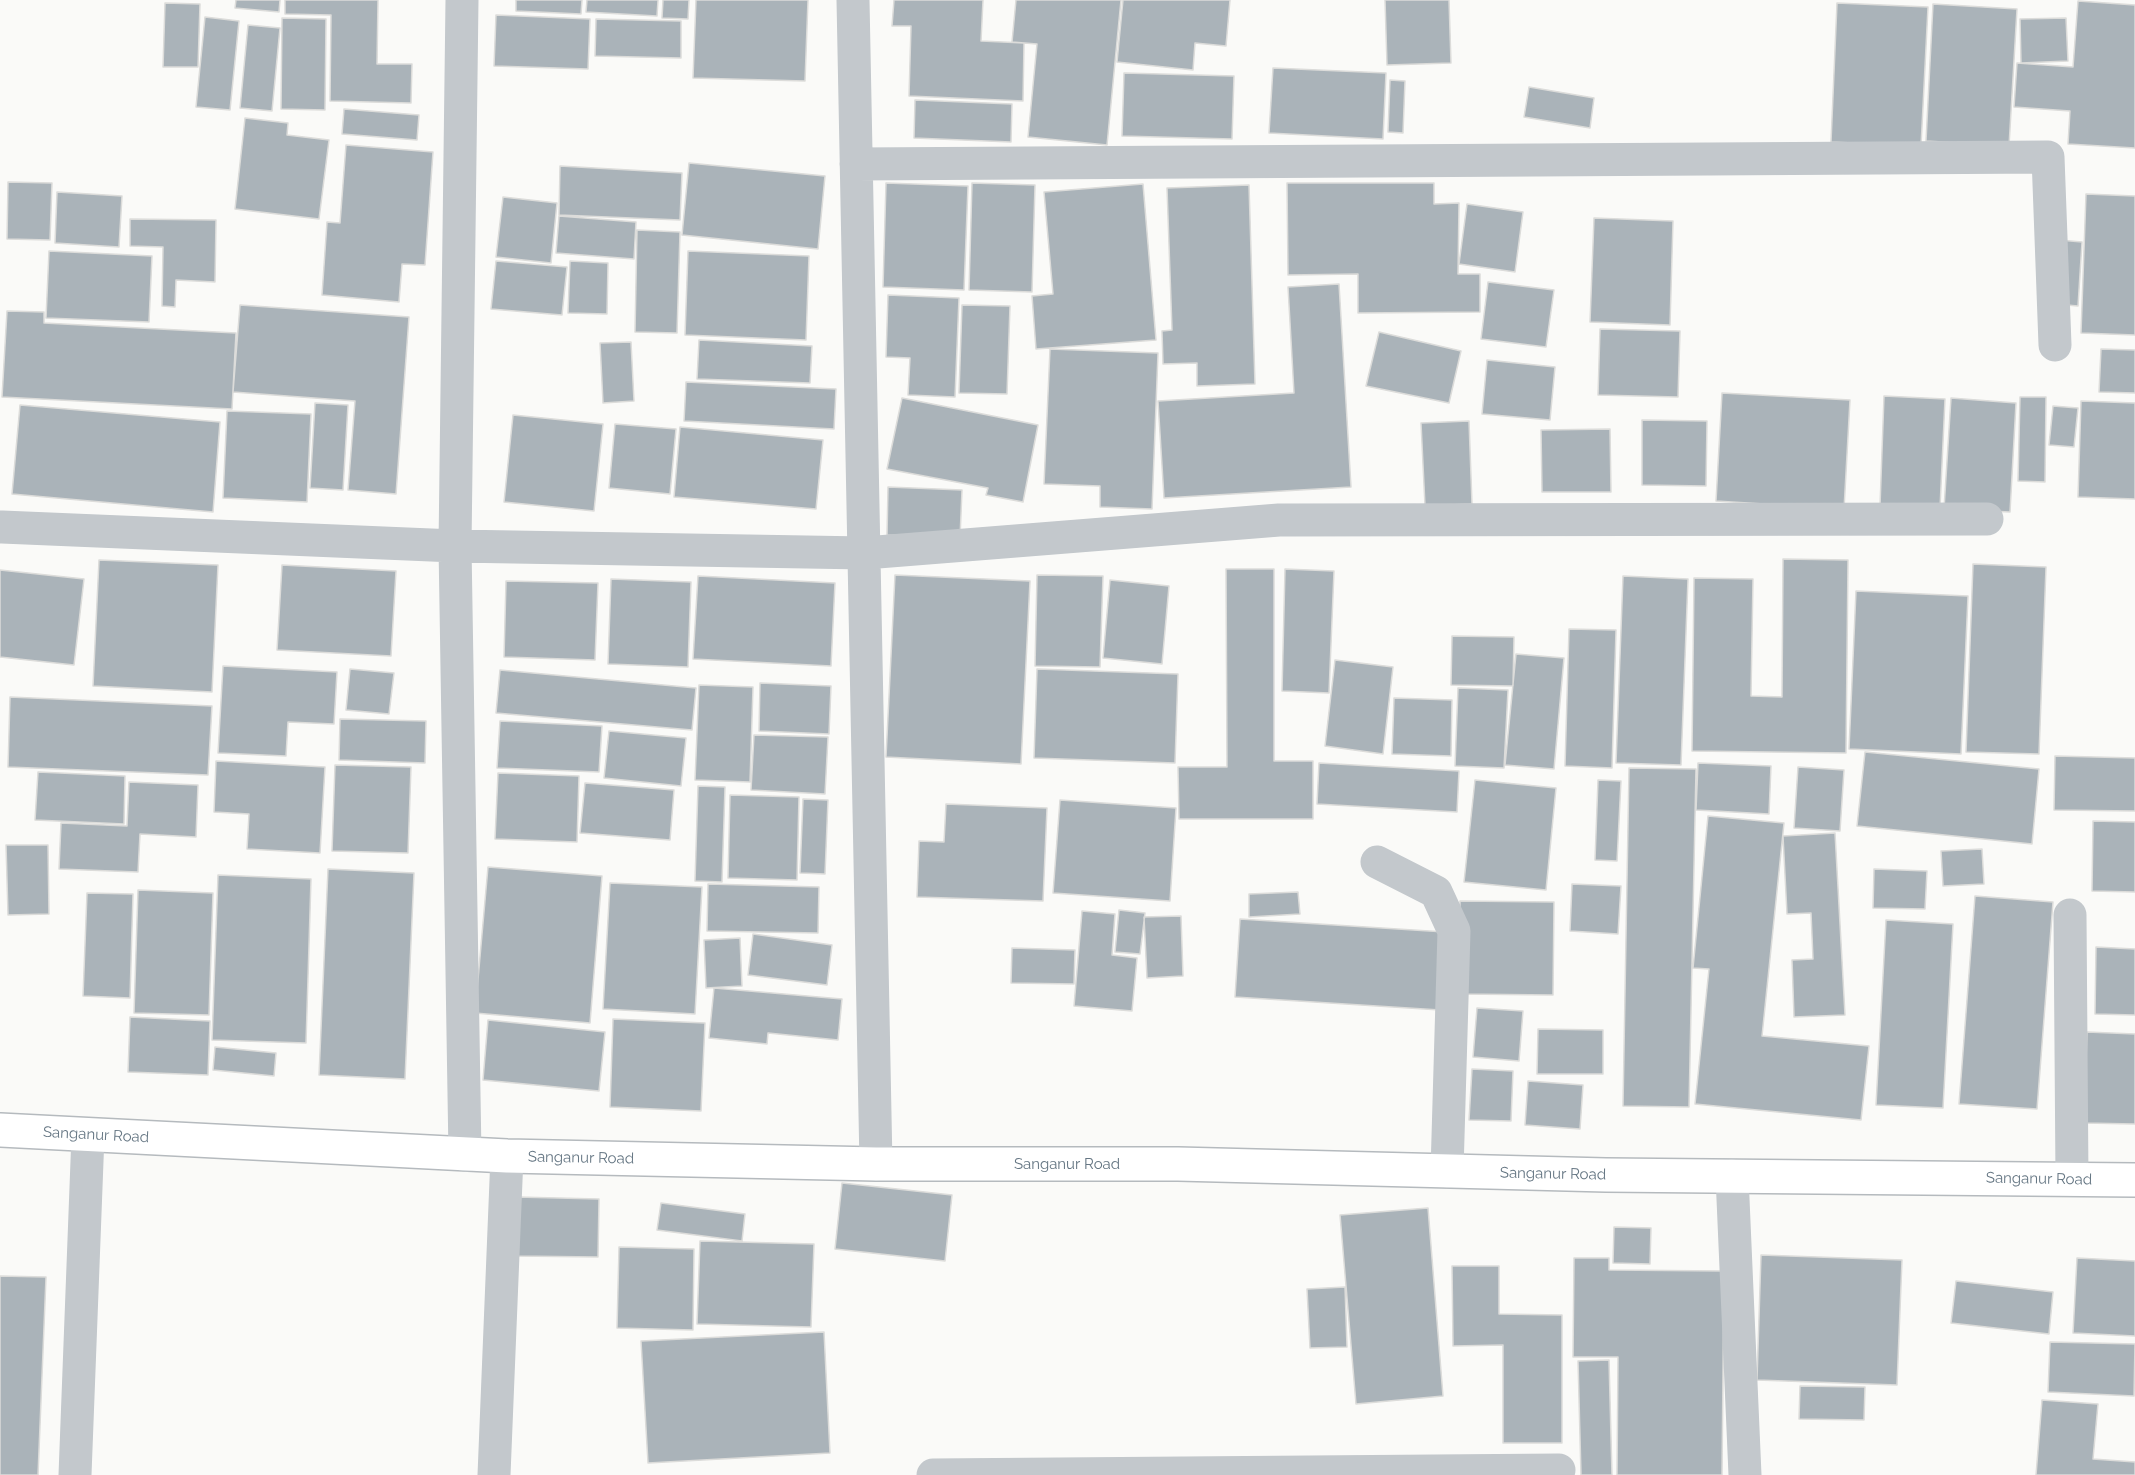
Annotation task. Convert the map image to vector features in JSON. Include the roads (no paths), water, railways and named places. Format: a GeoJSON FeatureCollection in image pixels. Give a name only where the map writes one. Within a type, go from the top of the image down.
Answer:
{"type":"FeatureCollection","features":[{"type":"Feature","properties":{"kind":"main road","name":"Sanganur Road"},"geometry":{"type":"LineString","coordinates":[[0,1130],[507,1156],[876,1164],[1178,1164],[1732,1176],[2135,1180]]}},
{"type":"Feature","properties":{"kind":"street"},"geometry":{"type":"LineString","coordinates":[[462,0],[455,546],[465,1155]]}},
{"type":"Feature","properties":{"kind":"street"},"geometry":{"type":"LineString","coordinates":[[853,0],[876,1164]]}},
{"type":"Feature","properties":{"kind":"street"},"geometry":{"type":"LineString","coordinates":[[856,164],[2048,157],[2055,345]]}},
{"type":"Feature","properties":{"kind":"street"},"geometry":{"type":"LineString","coordinates":[[2,527],[455,546],[865,553],[1279,520],[1987,519]]}},
{"type":"Feature","properties":{"kind":"street"},"geometry":{"type":"LineString","coordinates":[[1377,862],[1436,892],[1454,931],[1447,1171]]}},
{"type":"Feature","properties":{"kind":"street"},"geometry":{"type":"LineString","coordinates":[[2070,915],[2072,1179]]}},
{"type":"Feature","properties":{"kind":"street"},"geometry":{"type":"LineString","coordinates":[[75,1475],[88,1135]]}},
{"type":"Feature","properties":{"kind":"street"},"geometry":{"type":"LineString","coordinates":[[494,1475],[507,1156]]}},
{"type":"Feature","properties":{"kind":"street"},"geometry":{"type":"LineString","coordinates":[[1732,1176],[1745,1475]]}},
{"type":"Feature","properties":{"kind":"street"},"geometry":{"type":"LineString","coordinates":[[933,1475],[1559,1470]]}}]}
